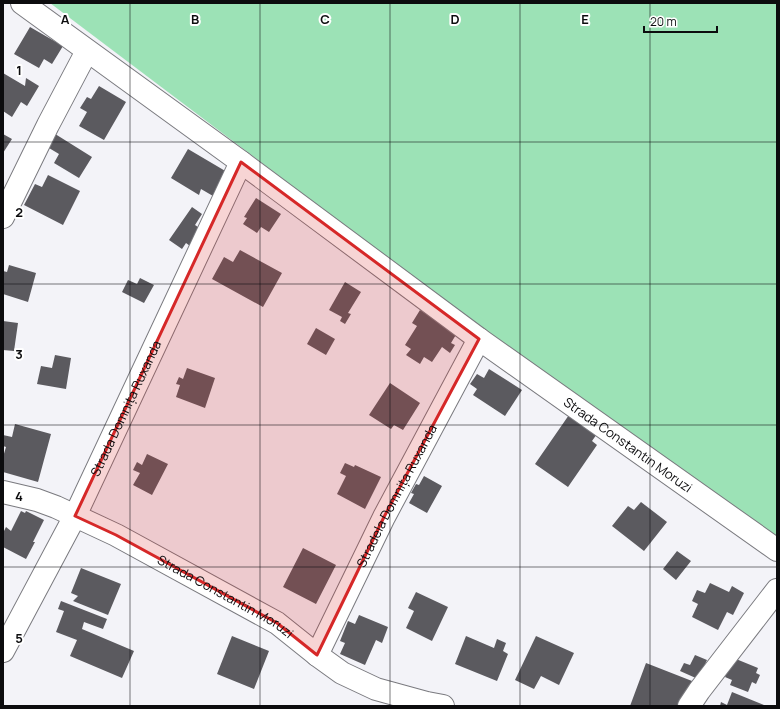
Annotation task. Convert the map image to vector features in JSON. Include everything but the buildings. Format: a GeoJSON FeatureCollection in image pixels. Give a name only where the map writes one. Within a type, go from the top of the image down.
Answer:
{"type":"FeatureCollection","features":[{"type":"Feature","properties":{"kind":"street"},"geometry":{"type":"LineString","coordinates":[[22,3],[241,162],[479,339]]}},
{"type":"Feature","properties":{"kind":"street"},"geometry":{"type":"LineString","coordinates":[[3,216],[87,51]]}},
{"type":"Feature","properties":{"kind":"street","name":"Strada Domnița Ruxanda"},"geometry":{"type":"LineString","coordinates":[[3,651],[75,516],[241,162]]}},
{"type":"Feature","properties":{"kind":"street","name":"Strada Constantin Moruzi"},"geometry":{"type":"LineString","coordinates":[[479,339],[777,550]]}},
{"type":"Feature","properties":{"kind":"street","name":"Stradela Domnița Ruxanda"},"geometry":{"type":"LineString","coordinates":[[317,655],[384,517],[479,339]]}},
{"type":"Feature","properties":{"kind":"street","name":"Strada Constantin Moruzi"},"geometry":{"type":"LineString","coordinates":[[3,492],[37,500],[56,507],[116,535],[277,624],[342,673],[376,689],[443,706]]}},
{"type":"Feature","properties":{"kind":"street"},"geometry":{"type":"LineString","coordinates":[[689,706],[777,590]]}},
{"type":"Feature","properties":{"kind":"highlighted area"},"geometry":{"type":"Polygon","coordinates":[[[241,162],[479,339],[384,517],[317,655],[277,623],[116,535],[75,516],[241,162]]]}},
{"type":"Feature","properties":{"kind":"green space"},"geometry":{"type":"Polygon","coordinates":[[[50,3],[777,3],[777,544],[606,423],[50,3]]]}}]}
